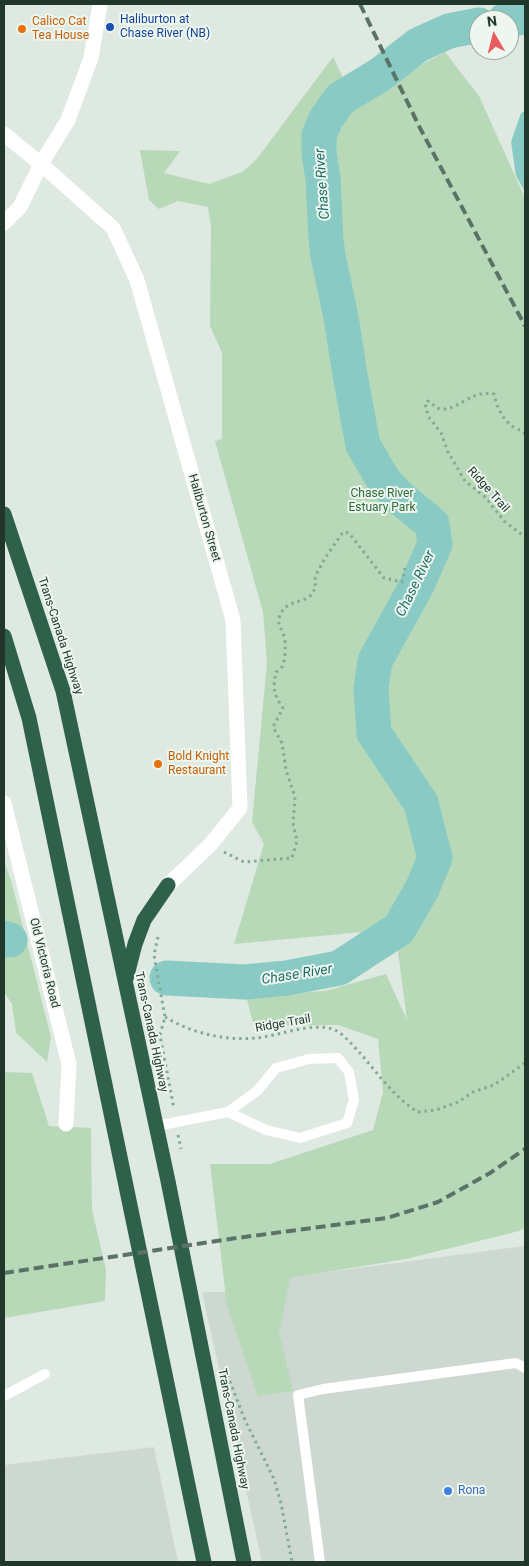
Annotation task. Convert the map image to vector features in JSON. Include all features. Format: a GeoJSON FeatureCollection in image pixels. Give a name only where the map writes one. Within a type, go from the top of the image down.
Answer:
{"type":"FeatureCollection","features":[{"type":"Feature","properties":{"kind":"highway","name":"Trans-Canada Highway"},"geometry":{"type":"LineString","coordinates":[[4,514],[63,691],[156,1126],[244,1562]]}},
{"type":"Feature","properties":{"kind":"highway"},"geometry":{"type":"LineString","coordinates":[[4,636],[28,718],[204,1562]]}},
{"type":"Feature","properties":{"kind":"highway"},"geometry":{"type":"LineString","coordinates":[[125,983],[135,944],[144,920],[168,884]]}},
{"type":"Feature","properties":{"kind":"street"},"geometry":{"type":"LineString","coordinates":[[4,223],[20,207],[41,164],[68,120],[91,58],[100,4]]}},
{"type":"Feature","properties":{"kind":"street","name":"Haliburton Street"},"geometry":{"type":"LineString","coordinates":[[4,134],[113,228],[136,280],[233,620],[240,808],[210,845],[168,884]]}},
{"type":"Feature","properties":{"kind":"street","name":"Old Victoria Road"},"geometry":{"type":"LineString","coordinates":[[4,803],[69,1064],[66,1124]]}},
{"type":"Feature","properties":{"kind":"lane"},"geometry":{"type":"LineString","coordinates":[[156,1126],[228,1112],[257,1091],[276,1068],[309,1059],[338,1058],[349,1072],[354,1100],[347,1123],[300,1138],[266,1130],[228,1112]]}},
{"type":"Feature","properties":{"kind":"lane"},"geometry":{"type":"LineString","coordinates":[[320,1562],[298,1395],[323,1389],[516,1363],[525,1368]]}},
{"type":"Feature","properties":{"kind":"lane"},"geometry":{"type":"LineString","coordinates":[[4,1396],[45,1374]]}},
{"type":"Feature","properties":{"kind":"path","name":"Ridge Trail"},"geometry":{"type":"LineString","coordinates":[[525,434],[501,415],[494,394],[476,395],[450,408],[443,409],[437,408],[431,401],[425,403],[428,416],[441,433],[448,452],[465,481],[484,496],[504,521],[525,537]]}},
{"type":"Feature","properties":{"kind":"path"},"geometry":{"type":"LineString","coordinates":[[210,845],[244,862],[292,858],[297,840],[293,824],[295,797],[286,770],[282,743],[273,727],[282,710],[276,697],[274,686],[276,672],[281,667],[285,647],[284,637],[278,620],[282,611],[290,603],[308,598],[313,593],[316,586],[314,582],[317,573],[343,532],[349,533],[384,578],[402,582],[405,568]]}},
{"type":"Feature","properties":{"kind":"path"},"geometry":{"type":"LineString","coordinates":[[159,932],[154,955],[165,1017],[160,1035],[181,1151]]}},
{"type":"Feature","properties":{"kind":"path","name":"Ridge Trail"},"geometry":{"type":"LineString","coordinates":[[165,1017],[180,1026],[221,1037],[255,1038],[318,1027],[336,1030],[350,1042],[400,1099],[407,1106],[418,1112],[436,1110],[458,1102],[473,1092],[494,1085],[525,1064]]}},
{"type":"Feature","properties":{"kind":"path"},"geometry":{"type":"LineString","coordinates":[[223,1365],[245,1420],[274,1479],[281,1503],[292,1562]]}},
{"type":"Feature","properties":{"kind":"shaded area"},"geometry":{"type":"Polygon","coordinates":[[[525,1246],[525,1562],[262,1562],[202,1292],[259,1292],[275,1279],[525,1246]]]}},
{"type":"Feature","properties":{"kind":"shaded area"},"geometry":{"type":"Polygon","coordinates":[[[154,1447],[178,1562],[4,1562],[4,1465],[154,1447]]]}},
{"type":"Feature","properties":{"kind":"green space","name":"Chase River Estuary Park"},"geometry":{"type":"Polygon","coordinates":[[[445,52],[479,96],[525,198],[525,1228],[406,1259],[290,1278],[279,1333],[293,1391],[258,1396],[227,1306],[210,1164],[270,1164],[373,1130],[383,1092],[378,1039],[338,1025],[254,1026],[246,996],[325,991],[386,974],[407,1020],[395,929],[234,944],[264,844],[252,822],[267,663],[263,612],[215,441],[222,439],[222,353],[210,326],[211,227],[208,207],[178,201],[159,209],[149,200],[140,150],[180,151],[164,173],[209,184],[242,172],[256,160],[333,57],[357,107],[368,93],[445,52]]]}},
{"type":"Feature","properties":{"kind":"green space"},"geometry":{"type":"Polygon","coordinates":[[[4,861],[11,880],[51,1037],[47,1062],[16,1033],[12,1004],[4,992],[4,861]]]}},
{"type":"Feature","properties":{"kind":"green space"},"geometry":{"type":"Polygon","coordinates":[[[4,1072],[32,1073],[49,1126],[91,1128],[92,1210],[106,1270],[105,1301],[4,1318],[4,1072]]]}},
{"type":"Feature","properties":{"kind":"water"},"geometry":{"type":"Polygon","coordinates":[[[525,111],[525,192],[516,176],[511,142],[521,113],[525,111]]]}},
{"type":"Feature","properties":{"kind":"waterway","name":"Chase River"},"geometry":{"type":"LineString","coordinates":[[519,18],[525,17]]}},
{"type":"Feature","properties":{"kind":"waterway","name":"Chase River"},"geometry":{"type":"LineString","coordinates":[[167,978],[245,982],[287,978],[339,968],[399,929],[422,889],[435,858],[421,803],[374,733],[371,688],[375,661],[417,585],[435,544],[432,524],[398,496],[384,481],[363,445],[341,317],[328,256],[319,135],[326,119],[340,99],[381,74],[418,45],[449,31],[469,27]]}},
{"type":"Feature","properties":{"kind":"waterway","name":"Chase River"},"geometry":{"type":"LineString","coordinates":[[4,938],[10,940]]}},
{"type":"Feature","properties":{"kind":"railway"},"geometry":{"type":"LineString","coordinates":[[360,4],[420,128],[525,326]]}},
{"type":"Feature","properties":{"kind":"railway"},"geometry":{"type":"LineString","coordinates":[[4,1273],[237,1238],[387,1218],[438,1202],[490,1173],[525,1149]]}},
{"type":"Feature","properties":{"kind":"place","name":"Haliburton at Chase River (NB)"},"geometry":{"type":"Point","coordinates":[110,27]}},
{"type":"Feature","properties":{"kind":"place","name":"Calico Cat Tea House"},"geometry":{"type":"Point","coordinates":[22,29]}},
{"type":"Feature","properties":{"kind":"place","name":"Bold Knight Restaurant"},"geometry":{"type":"Point","coordinates":[158,764]}},
{"type":"Feature","properties":{"kind":"place","name":"Rona"},"geometry":{"type":"Point","coordinates":[448,1491]}}]}
